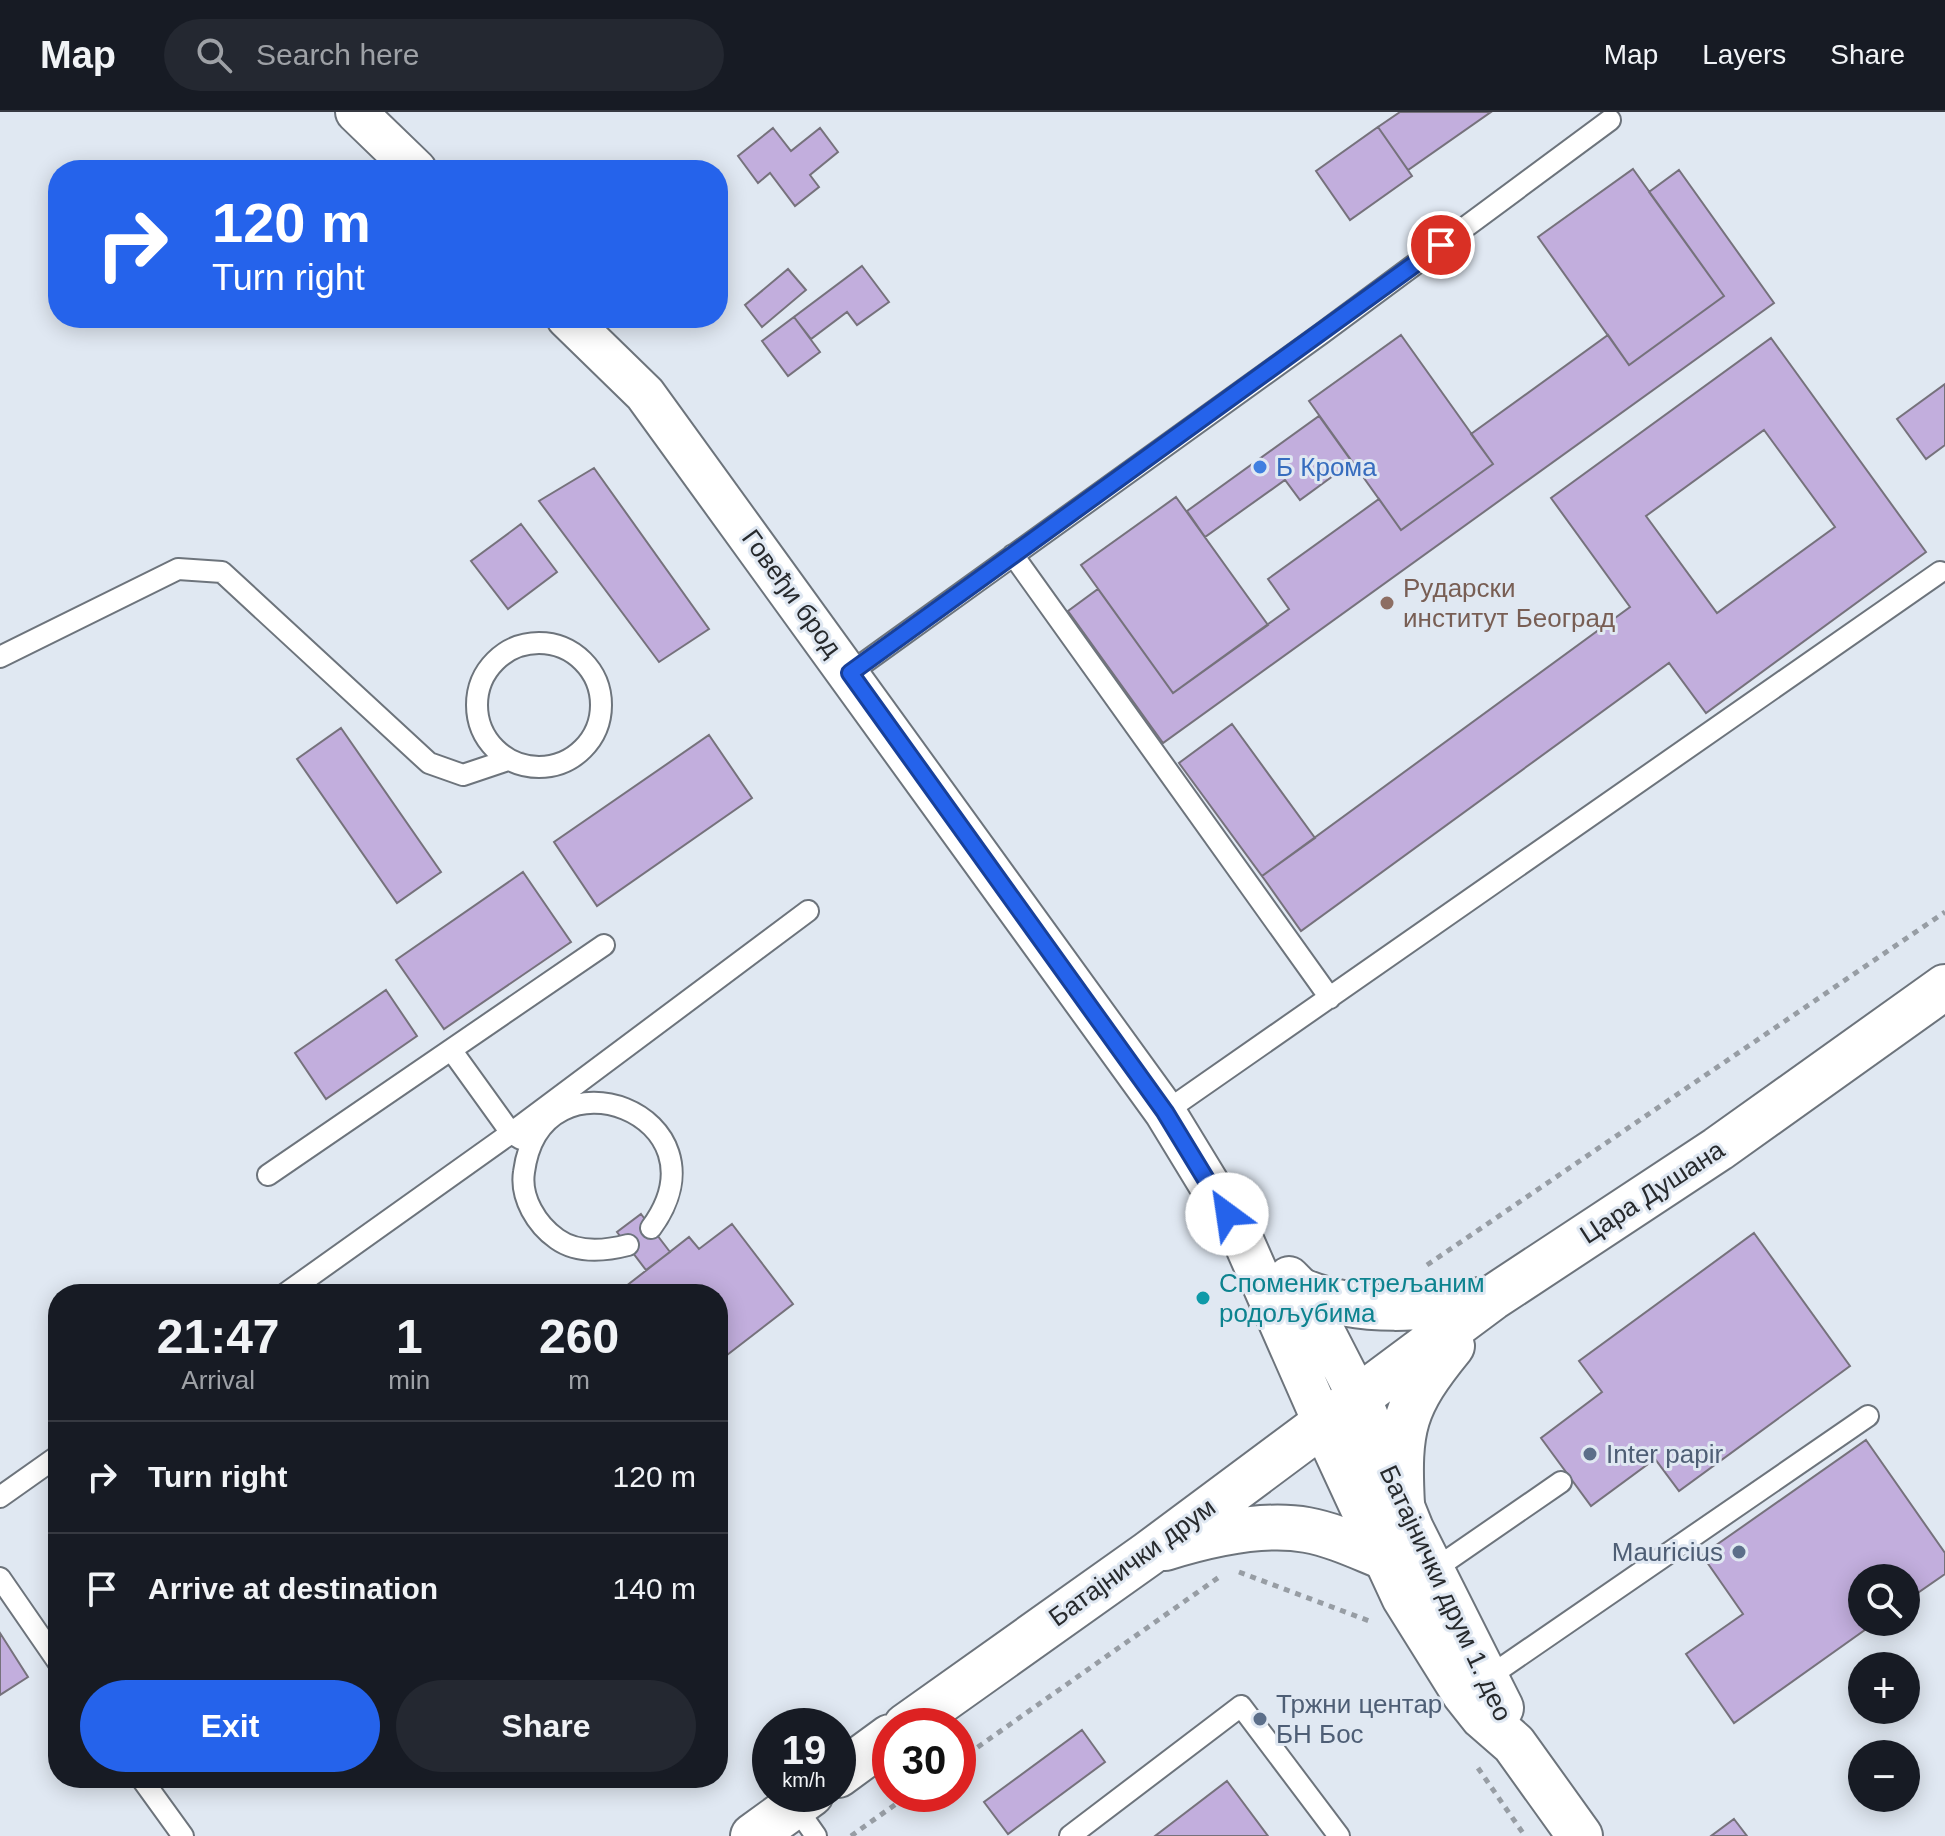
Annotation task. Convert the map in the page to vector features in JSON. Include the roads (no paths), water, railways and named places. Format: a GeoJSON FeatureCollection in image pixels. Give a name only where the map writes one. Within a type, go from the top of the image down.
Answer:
{"type":"FeatureCollection","features":[{"type":"Feature","properties":{"kind":"main road","name":"Цара Душана"},"geometry":{"type":"LineString","coordinates":[[1358,1397],[1492,1298],[1718,1149],[1945,987]]}},
{"type":"Feature","properties":{"kind":"main road"},"geometry":{"type":"LineString","coordinates":[[1304,1292],[1327,1301],[1365,1307],[1430,1307],[1492,1298]]}},
{"type":"Feature","properties":{"kind":"main road"},"geometry":{"type":"LineString","coordinates":[[1402,1505],[1402,1434],[1409,1408],[1422,1383],[1492,1298]]}},
{"type":"Feature","properties":{"kind":"main road","name":"Батајнички друм"},"geometry":{"type":"LineString","coordinates":[[931,1708],[1148,1554],[1358,1397]]}},
{"type":"Feature","properties":{"kind":"main road","name":"Батајнички друм 1. део"},"geometry":{"type":"LineString","coordinates":[[1358,1397],[1402,1505],[1487,1678],[1514,1744]]}},
{"type":"Feature","properties":{"kind":"main road","name":"Батајнички друм 1. део"},"geometry":{"type":"LineString","coordinates":[[1323,1422],[1384,1557],[1464,1693],[1483,1717],[1514,1744],[1580,1836]]}},
{"type":"Feature","properties":{"kind":"main road"},"geometry":{"type":"LineString","coordinates":[[1148,1554],[1192,1540],[1264,1529],[1304,1529],[1332,1536],[1384,1557]]}},
{"type":"Feature","properties":{"kind":"main road"},"geometry":{"type":"LineString","coordinates":[[753,1836],[807,1812]]}},
{"type":"Feature","properties":{"kind":"street"},"geometry":{"type":"LineString","coordinates":[[356,112],[406,160]]}},
{"type":"Feature","properties":{"kind":"street","name":"Говеђи брод"},"geometry":{"type":"LineString","coordinates":[[577,328],[645,394],[850,673],[1165,1112],[1243,1240]]}},
{"type":"Feature","properties":{"kind":"street"},"geometry":{"type":"LineString","coordinates":[[1243,1240],[1281,1269],[1304,1292],[1358,1397]]}},
{"type":"Feature","properties":{"kind":"street"},"geometry":{"type":"LineString","coordinates":[[1243,1240],[1323,1422]]}},
{"type":"Feature","properties":{"kind":"lane"},"geometry":{"type":"LineString","coordinates":[[850,673],[1610,120]]}},
{"type":"Feature","properties":{"kind":"lane"},"geometry":{"type":"LineString","coordinates":[[1013,555],[1330,998]]}},
{"type":"Feature","properties":{"kind":"lane"},"geometry":{"type":"LineString","coordinates":[[0,657],[178,569],[222,572],[429,763],[463,775],[508,760],[528,767],[549,767],[569,760],[586,747],[597,728],[601,707],[599,686],[589,667],[573,653],[553,644],[532,643],[504,654],[484,675],[477,703],[482,732],[493,748],[508,760]]}},
{"type":"Feature","properties":{"kind":"lane"},"geometry":{"type":"LineString","coordinates":[[1165,1112],[1940,572]]}},
{"type":"Feature","properties":{"kind":"lane"},"geometry":{"type":"LineString","coordinates":[[299,1284],[511,1133],[808,911]]}},
{"type":"Feature","properties":{"kind":"lane"},"geometry":{"type":"LineString","coordinates":[[268,1175],[604,945]]}},
{"type":"Feature","properties":{"kind":"lane"},"geometry":{"type":"LineString","coordinates":[[452,1051],[511,1133],[531,1145]]}},
{"type":"Feature","properties":{"kind":"lane"},"geometry":{"type":"LineString","coordinates":[[628,1245],[607,1251],[582,1250],[559,1241],[540,1224],[528,1203],[523,1178],[531,1145],[538,1131],[556,1114],[578,1104],[602,1101],[626,1107],[647,1119],[663,1138],[671,1161],[672,1185],[665,1209],[651,1228]]}},
{"type":"Feature","properties":{"kind":"lane"},"geometry":{"type":"LineString","coordinates":[[1487,1678],[1868,1416]]}},
{"type":"Feature","properties":{"kind":"lane"},"geometry":{"type":"LineString","coordinates":[[0,1497],[48,1463]]}},
{"type":"Feature","properties":{"kind":"lane"},"geometry":{"type":"LineString","coordinates":[[1432,1571],[1561,1482]]}},
{"type":"Feature","properties":{"kind":"lane"},"geometry":{"type":"LineString","coordinates":[[0,1578],[48,1648]]}},
{"type":"Feature","properties":{"kind":"lane"},"geometry":{"type":"LineString","coordinates":[[1070,1836],[1241,1706],[1339,1836]]}},
{"type":"Feature","properties":{"kind":"lane"},"geometry":{"type":"LineString","coordinates":[[148,1788],[183,1836]]}},
{"type":"Feature","properties":{"kind":"place","name":"Б Крома"},"geometry":{"type":"Point","coordinates":[1260,467]}},
{"type":"Feature","properties":{"kind":"place","name":"Рударски институт Београд"},"geometry":{"type":"Point","coordinates":[1387,603]}},
{"type":"Feature","properties":{"kind":"place","name":"Споменик стрељаним родољубима"},"geometry":{"type":"Point","coordinates":[1203,1298]}},
{"type":"Feature","properties":{"kind":"place","name":"Inter papir"},"geometry":{"type":"Point","coordinates":[1590,1454]}},
{"type":"Feature","properties":{"kind":"place","name":"Mauricius"},"geometry":{"type":"Point","coordinates":[1739,1552]}},
{"type":"Feature","properties":{"kind":"place","name":"Тржни центар БН Бос"},"geometry":{"type":"Point","coordinates":[1260,1719]}}]}
